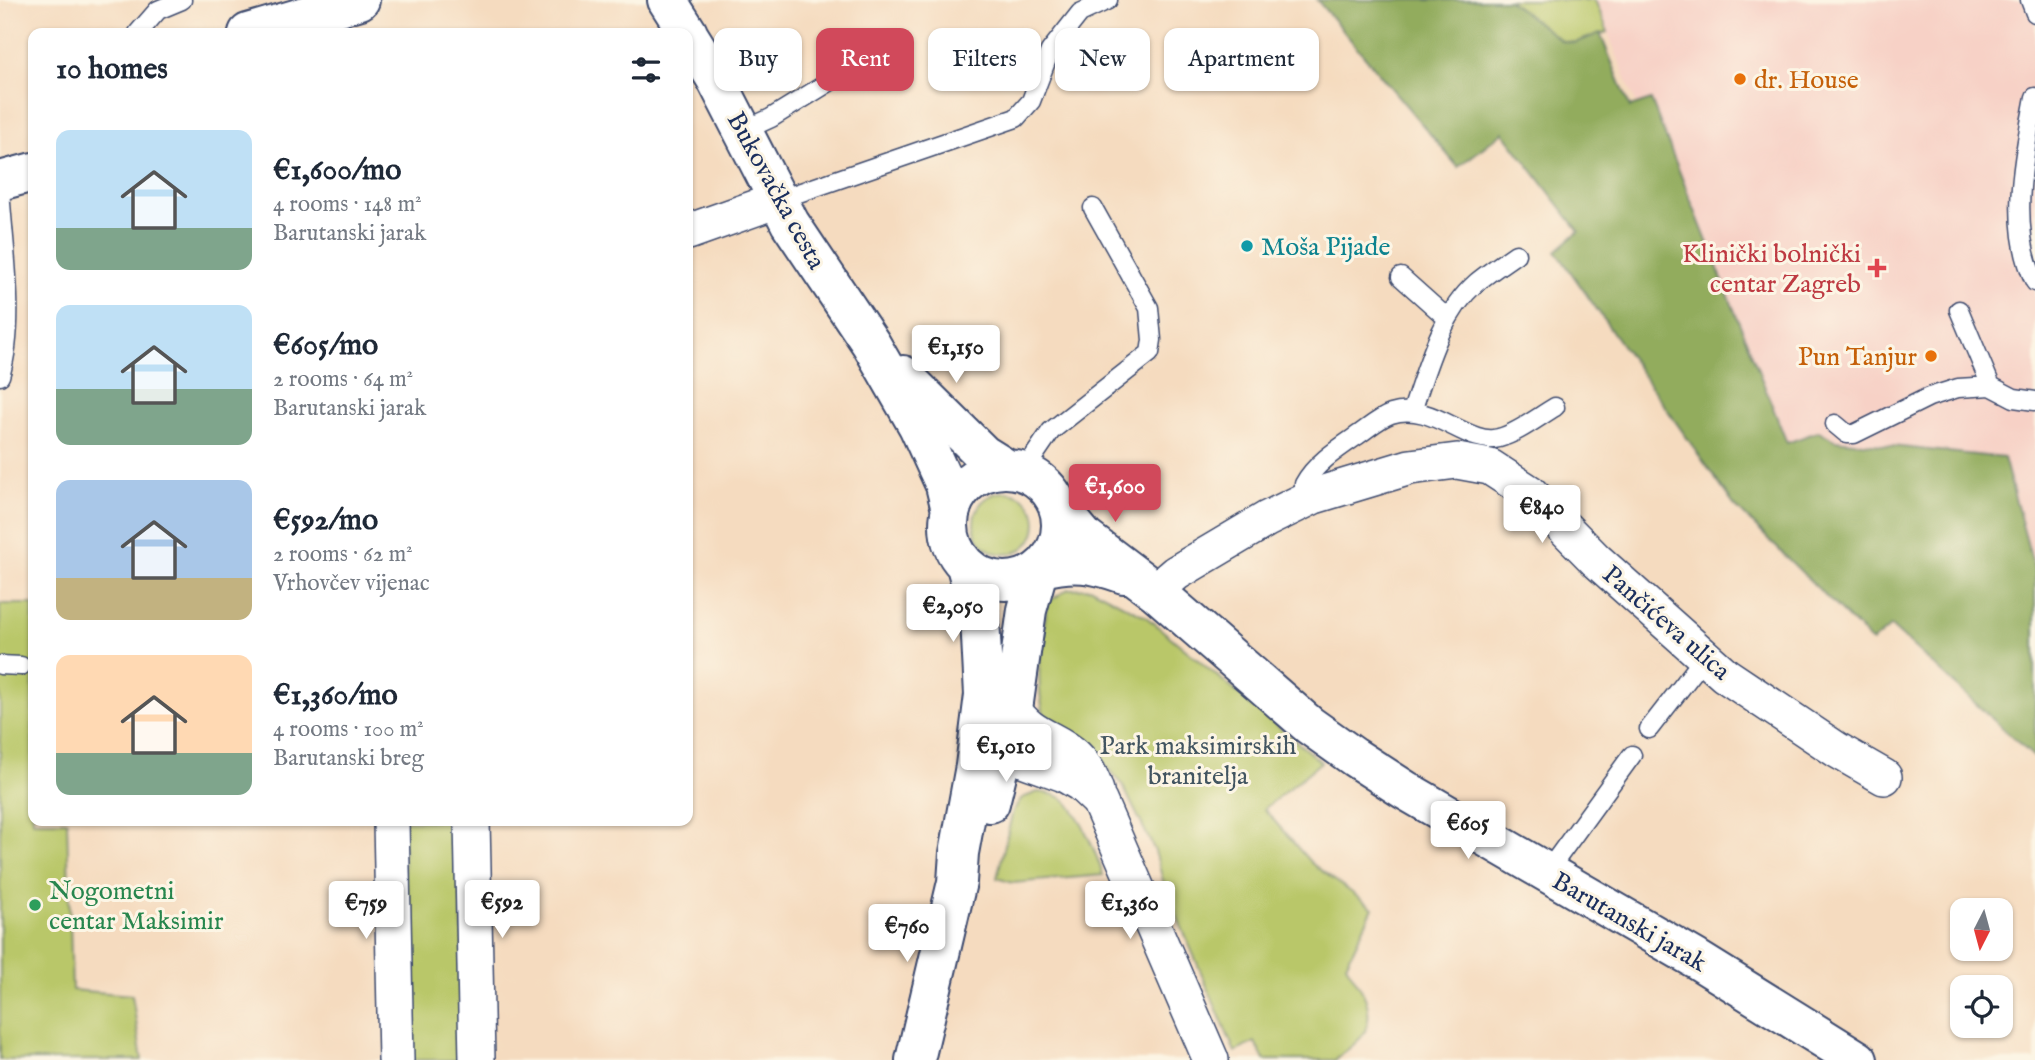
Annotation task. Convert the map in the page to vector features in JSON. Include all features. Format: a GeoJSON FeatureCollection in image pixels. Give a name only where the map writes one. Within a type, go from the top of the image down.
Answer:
{"type":"FeatureCollection","features":[{"type":"Feature","properties":{"kind":"main road"},"geometry":{"type":"LineString","coordinates":[[265,28],[360,0]]}},
{"type":"Feature","properties":{"kind":"main road","name":"Bukovačka cesta"},"geometry":{"type":"LineString","coordinates":[[667,0],[685,28]]}},
{"type":"Feature","properties":{"kind":"main road","name":"Bukovačka cesta"},"geometry":{"type":"LineString","coordinates":[[693,42],[790,223],[871,344],[918,426],[946,485],[951,510]]}},
{"type":"Feature","properties":{"kind":"main road"},"geometry":{"type":"LineString","coordinates":[[0,181],[28,173]]}},
{"type":"Feature","properties":{"kind":"main road","name":"Bukovačka cesta"},"geometry":{"type":"LineString","coordinates":[[871,344],[983,454],[1015,470]]}},
{"type":"Feature","properties":{"kind":"main road"},"geometry":{"type":"LineString","coordinates":[[1015,470],[1038,479],[1050,491],[1058,506],[1062,524],[1059,542],[1051,559],[1024,579],[993,581],[978,575],[956,554],[950,540],[948,525],[959,493],[972,480],[988,471],[1015,470]]}},
{"type":"Feature","properties":{"kind":"main road","name":"Barutanski jarak"},"geometry":{"type":"LineString","coordinates":[[1058,506],[1085,538],[1145,585],[1309,725],[1354,758],[1696,958],[1858,1060]]}},
{"type":"Feature","properties":{"kind":"main road","name":"Barutanski jarak"},"geometry":{"type":"LineString","coordinates":[[1040,569],[1066,562],[1086,563],[1104,567],[1145,585]]}},
{"type":"Feature","properties":{"kind":"main road"},"geometry":{"type":"LineString","coordinates":[[957,883],[987,816],[1004,754],[997,713],[984,695],[981,630],[966,566]]}},
{"type":"Feature","properties":{"kind":"main road"},"geometry":{"type":"LineString","coordinates":[[915,1060],[957,883],[963,826],[975,766],[997,713],[1040,569]]}},
{"type":"Feature","properties":{"kind":"street"},"geometry":{"type":"LineString","coordinates":[[693,230],[779,200]]}},
{"type":"Feature","properties":{"kind":"street","name":"Pančićeva ulica"},"geometry":{"type":"LineString","coordinates":[[1145,585],[1176,573],[1267,519],[1307,499],[1410,467],[1457,461],[1490,467],[1530,493],[1596,560],[1725,675],[1837,750],[1884,777]]}},
{"type":"Feature","properties":{"kind":"street"},"geometry":{"type":"LineString","coordinates":[[997,713],[1020,720],[1029,728],[1072,751],[1091,776],[1212,1060]]}},
{"type":"Feature","properties":{"kind":"street"},"geometry":{"type":"LineString","coordinates":[[1004,754],[1064,774],[1081,784],[1100,801]]}},
{"type":"Feature","properties":{"kind":"street"},"geometry":{"type":"LineString","coordinates":[[391,826],[396,1060]]}},
{"type":"Feature","properties":{"kind":"street"},"geometry":{"type":"LineString","coordinates":[[472,826],[477,1060]]}},
{"type":"Feature","properties":{"kind":"lane"},"geometry":{"type":"LineString","coordinates":[[142,28],[158,10],[182,0]]}},
{"type":"Feature","properties":{"kind":"lane"},"geometry":{"type":"LineString","coordinates":[[779,200],[1016,118],[1031,101],[1050,51],[1080,13],[1108,0]]}},
{"type":"Feature","properties":{"kind":"lane"},"geometry":{"type":"LineString","coordinates":[[2030,0],[2035,13]]}},
{"type":"Feature","properties":{"kind":"lane"},"geometry":{"type":"LineString","coordinates":[[743,131],[771,118],[816,90]]}},
{"type":"Feature","properties":{"kind":"lane"},"geometry":{"type":"LineString","coordinates":[[2035,97],[2025,148],[2020,212],[2027,265],[2035,282]]}},
{"type":"Feature","properties":{"kind":"lane"},"geometry":{"type":"LineString","coordinates":[[0,188],[6,245],[8,353],[0,376]]}},
{"type":"Feature","properties":{"kind":"lane"},"geometry":{"type":"LineString","coordinates":[[1015,470],[1051,430],[1150,353],[1152,340],[1149,308],[1093,208]]}},
{"type":"Feature","properties":{"kind":"lane"},"geometry":{"type":"LineString","coordinates":[[1412,411],[1433,351],[1448,319],[1474,285],[1516,254]]}},
{"type":"Feature","properties":{"kind":"lane"},"geometry":{"type":"LineString","coordinates":[[1401,276],[1448,319]]}},
{"type":"Feature","properties":{"kind":"lane"},"geometry":{"type":"LineString","coordinates":[[1959,310],[1991,386]]}},
{"type":"Feature","properties":{"kind":"lane"},"geometry":{"type":"LineString","coordinates":[[1835,424],[1847,434],[1854,434],[1929,397],[1958,388],[1991,386],[2014,398],[2035,401]]}},
{"type":"Feature","properties":{"kind":"lane"},"geometry":{"type":"LineString","coordinates":[[1307,499],[1304,484],[1312,470],[1343,445],[1390,414],[1412,411],[1440,419],[1470,435],[1497,439],[1555,407]]}},
{"type":"Feature","properties":{"kind":"lane"},"geometry":{"type":"LineString","coordinates":[[1649,729],[1705,657]]}},
{"type":"Feature","properties":{"kind":"lane"},"geometry":{"type":"LineString","coordinates":[[0,665],[21,666]]}},
{"type":"Feature","properties":{"kind":"lane"},"geometry":{"type":"LineString","coordinates":[[1547,872],[1632,755]]}},
{"type":"Feature","properties":{"kind":"shaded area","name":"Klinički bolnički centar Zagreb"},"geometry":{"type":"Polygon","coordinates":[[[1595,0],[2035,0],[2035,572],[2004,458],[1835,440],[1819,431],[1787,443],[1652,101],[1637,106],[1595,0]]]}},
{"type":"Feature","properties":{"kind":"green space"},"geometry":{"type":"Polygon","coordinates":[[[1317,0],[1508,0],[1562,41],[1575,43],[1600,33],[1630,107],[1651,100],[1787,443],[1819,431],[1835,440],[2004,458],[2035,572],[2035,758],[1891,626],[1872,642],[1734,505],[1556,251],[1579,231],[1503,132],[1458,167],[1317,0]]]}},
{"type":"Feature","properties":{"kind":"green space"},"geometry":{"type":"Polygon","coordinates":[[[1508,0],[1595,0],[1608,32],[1575,43],[1561,41],[1508,0]]]}},
{"type":"Feature","properties":{"kind":"green space"},"geometry":{"type":"Polygon","coordinates":[[[1005,492],[1027,501],[1036,523],[1027,545],[1005,554],[983,545],[974,523],[983,501],[1005,492]]]}},
{"type":"Feature","properties":{"kind":"green space","name":"Park maksimirskih branitelja"},"geometry":{"type":"Polygon","coordinates":[[[1091,588],[1145,616],[1321,762],[1264,809],[1311,863],[1373,908],[1346,965],[1365,997],[1367,1023],[1358,1040],[1335,1060],[1264,1060],[1255,1042],[1235,1052],[1165,888],[1155,851],[1122,784],[1082,737],[1044,714],[1039,673],[1048,602],[1068,589],[1091,588]]]}},
{"type":"Feature","properties":{"kind":"green space","name":"Nogometni centar Maksimir"},"geometry":{"type":"Polygon","coordinates":[[[0,604],[28,604],[28,826],[67,826],[72,990],[132,995],[142,1060],[0,1060],[0,604]]]}},
{"type":"Feature","properties":{"kind":"green space"},"geometry":{"type":"Polygon","coordinates":[[[1038,792],[1059,797],[1069,804],[1089,838],[1103,875],[1013,883],[997,878],[1013,811],[1022,798],[1038,792]]]}},
{"type":"Feature","properties":{"kind":"green space"},"geometry":{"type":"Polygon","coordinates":[[[403,826],[460,826],[465,1060],[407,1060],[403,826]]]}},
{"type":"Feature","properties":{"kind":"place","name":"dr. House"},"geometry":{"type":"Point","coordinates":[1740,79]}},
{"type":"Feature","properties":{"kind":"place","name":"Moša Pijade"},"geometry":{"type":"Point","coordinates":[1247,246]}},
{"type":"Feature","properties":{"kind":"place","name":"Klinički bolnički centar Zagreb"},"geometry":{"type":"Point","coordinates":[1877,268]}},
{"type":"Feature","properties":{"kind":"place","name":"Pun Tanjur"},"geometry":{"type":"Point","coordinates":[1931,356]}},
{"type":"Feature","properties":{"kind":"place","name":"Nogometni centar Maksimir"},"geometry":{"type":"Point","coordinates":[35,905]}}]}
